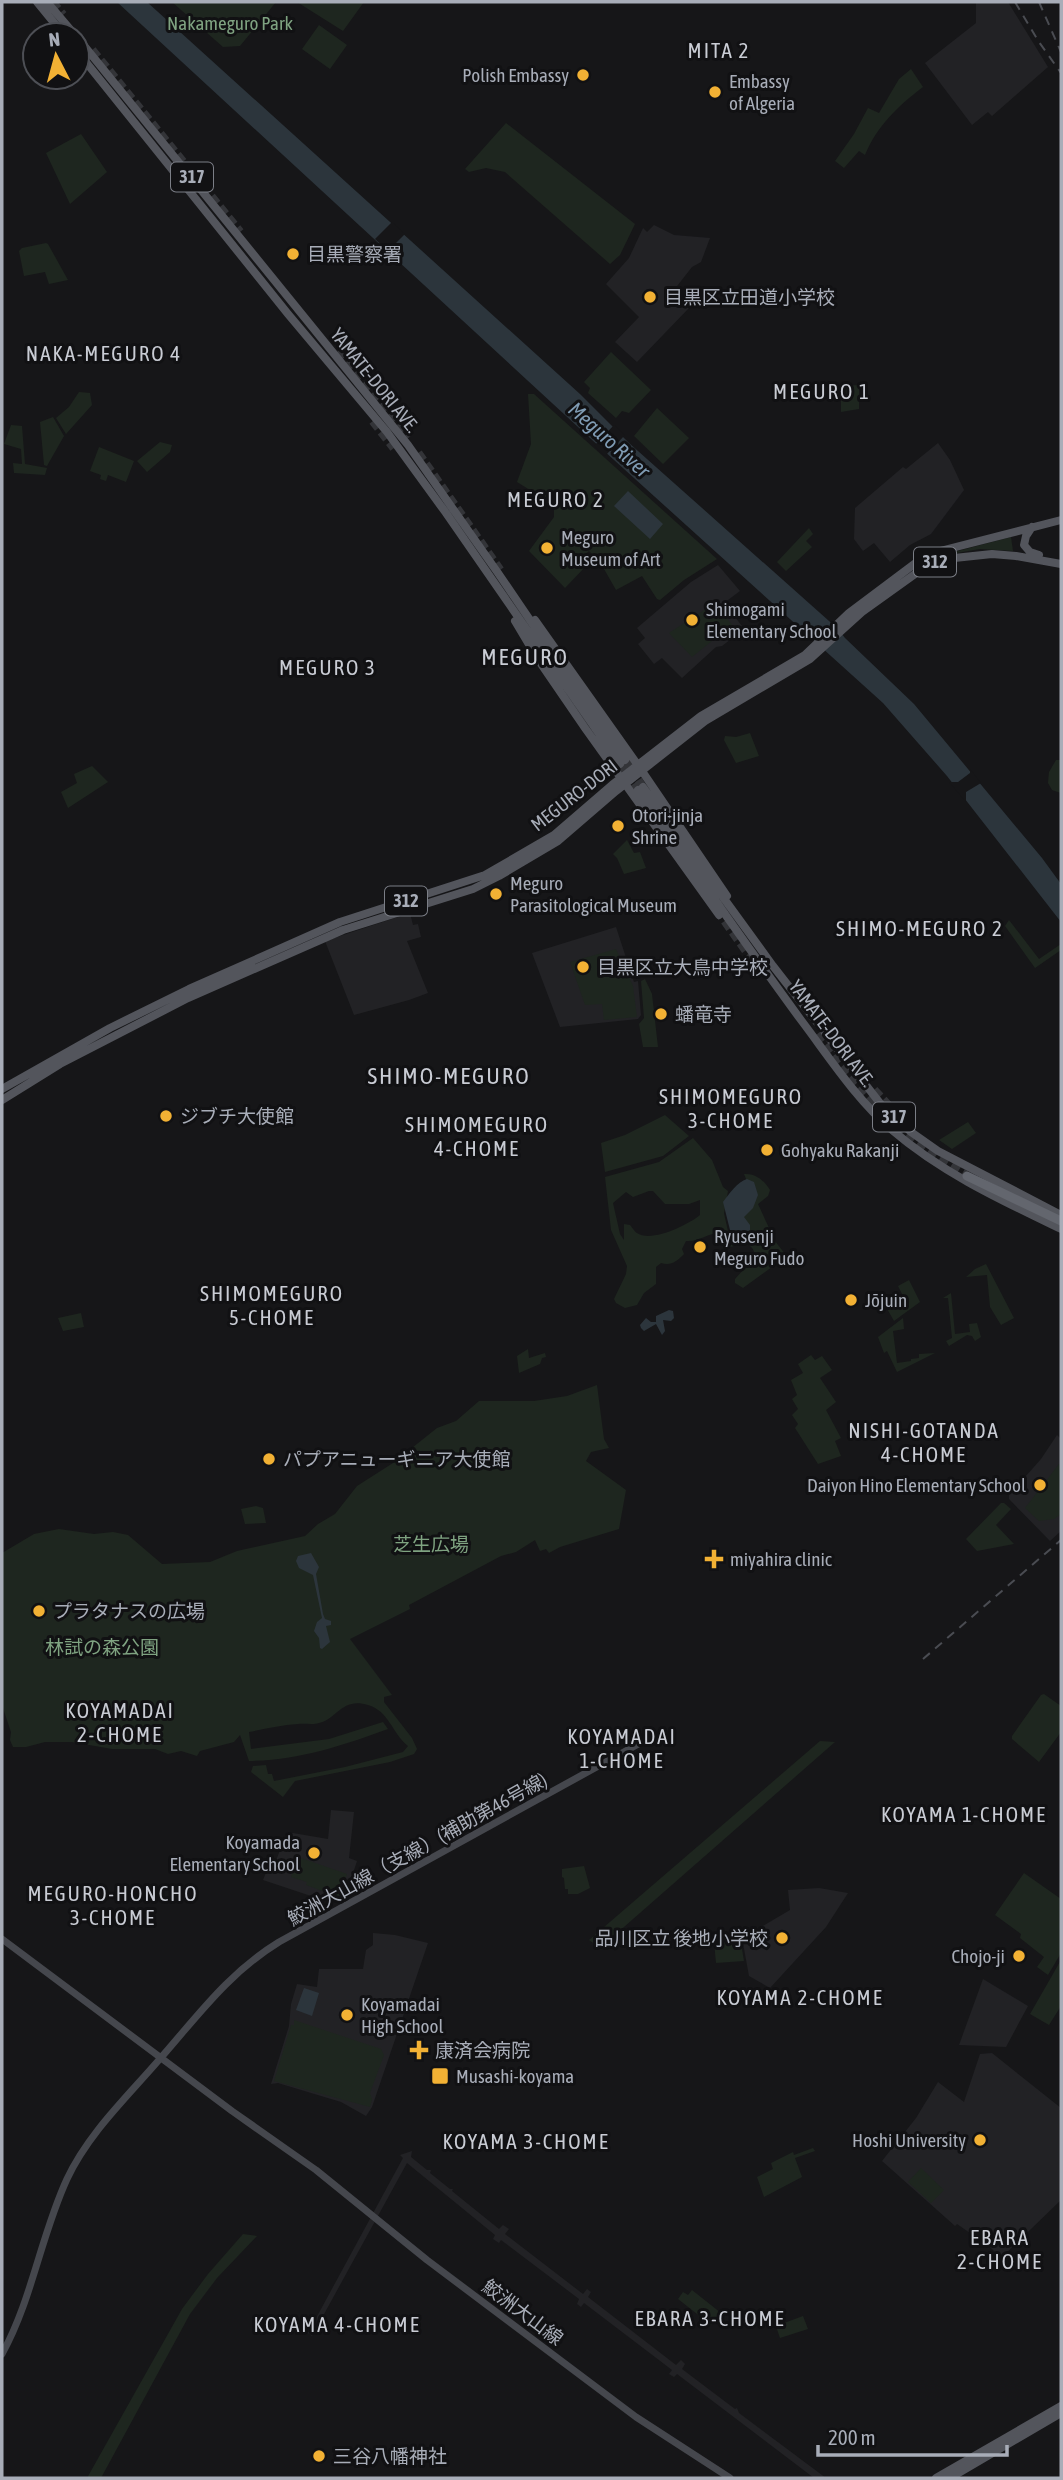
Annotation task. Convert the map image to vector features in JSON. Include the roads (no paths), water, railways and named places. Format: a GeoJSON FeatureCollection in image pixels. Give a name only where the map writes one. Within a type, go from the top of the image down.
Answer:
{"type":"FeatureCollection","features":[{"type":"Feature","properties":{"kind":"highway"},"geometry":{"type":"LineString","coordinates":[[967,1176],[1061,1221]]}},
{"type":"Feature","properties":{"kind":"main road","name":"317"},"geometry":{"type":"LineString","coordinates":[[35,2],[51,12]]}},
{"type":"Feature","properties":{"kind":"main road","name":"317"},"geometry":{"type":"LineString","coordinates":[[48,2],[56,21]]}},
{"type":"Feature","properties":{"kind":"main road","name":"YAMATE-DORI AVE."},"geometry":{"type":"LineString","coordinates":[[51,12],[60,21]]}},
{"type":"Feature","properties":{"kind":"main road","name":"YAMATE-DORI AVE."},"geometry":{"type":"LineString","coordinates":[[91,54],[295,308],[383,412],[498,573],[623,762],[387,432],[91,68]]}},
{"type":"Feature","properties":{"kind":"main road","name":"MEGURO-DORI"},"geometry":{"type":"LineString","coordinates":[[2,1089],[110,1028],[189,989],[340,922],[485,875],[554,835],[640,768],[658,758],[705,722],[802,665],[868,598],[926,557],[1061,520]]}},
{"type":"Feature","properties":{"kind":"main road"},"geometry":{"type":"LineString","coordinates":[[1032,527],[1024,545],[1030,552],[1049,561]]}},
{"type":"Feature","properties":{"kind":"main road","name":"MEGURO-DORI"},"geometry":{"type":"LineString","coordinates":[[838,628],[906,579],[937,561],[992,554],[1061,564]]}},
{"type":"Feature","properties":{"kind":"main road","name":"317"},"geometry":{"type":"LineString","coordinates":[[498,573],[552,642],[717,878],[744,927]]}},
{"type":"Feature","properties":{"kind":"main road","name":"317"},"geometry":{"type":"LineString","coordinates":[[496,585],[532,650],[623,781],[695,883],[747,946]]}},
{"type":"Feature","properties":{"kind":"main road","name":"MEGURO-DORI"},"geometry":{"type":"LineString","coordinates":[[640,768],[647,758],[701,716],[821,647]]}},
{"type":"Feature","properties":{"kind":"main road","name":"YAMATE-DORI AVE."},"geometry":{"type":"LineString","coordinates":[[1061,1215],[956,1161],[898,1121],[858,1077],[641,788],[747,946],[849,1083],[890,1129],[964,1180],[1061,1229]]}},
{"type":"Feature","properties":{"kind":"main road","name":"MEGURO-DORI"},"geometry":{"type":"LineString","coordinates":[[2,1100],[37,1077],[188,998],[343,930],[488,883],[558,841],[612,790]]}},
{"type":"Feature","properties":{"kind":"main road","name":"鮫洲大山線（支線）(補助第46号線)"},"geometry":{"type":"LineString","coordinates":[[2,2354],[70,2174],[91,2139],[231,1978],[279,1942],[642,1742]]}},
{"type":"Feature","properties":{"kind":"main road","name":"鮫洲大山線"},"geometry":{"type":"LineString","coordinates":[[2,1939],[302,2163],[372,2221],[519,2334],[634,2420],[722,2478]]}},
{"type":"Feature","properties":{"kind":"main road","name":"鮫洲大山線"},"geometry":{"type":"LineString","coordinates":[[302,2163],[316,2170],[427,2260],[636,2417],[730,2478]]}},
{"type":"Feature","properties":{"kind":"main road"},"geometry":{"type":"LineString","coordinates":[[936,2478],[1061,2406]]}},
{"type":"Feature","properties":{"kind":"main road"},"geometry":{"type":"LineString","coordinates":[[950,2478],[1061,2413]]}},
{"type":"Feature","properties":{"kind":"water","name":"Meguro River"},"geometry":{"type":"Polygon","coordinates":[[[117,2],[147,2],[580,394],[629,443],[838,629],[914,704],[1042,858],[1061,884],[1061,922],[947,776],[883,703],[603,450],[117,2]]]}},
{"type":"Feature","properties":{"kind":"water"},"geometry":{"type":"Polygon","coordinates":[[[628,491],[663,524],[650,539],[614,506],[628,491]]]}},
{"type":"Feature","properties":{"kind":"water"},"geometry":{"type":"Polygon","coordinates":[[[747,1179],[754,1182],[758,1195],[753,1208],[744,1217],[750,1230],[732,1238],[723,1202],[737,1185],[747,1179]]]}},
{"type":"Feature","properties":{"kind":"water"},"geometry":{"type":"Polygon","coordinates":[[[673,1311],[674,1318],[671,1321],[663,1320],[665,1331],[662,1335],[656,1324],[644,1331],[641,1328],[640,1325],[646,1318],[656,1322],[656,1316],[673,1311]]]}},
{"type":"Feature","properties":{"kind":"water"},"geometry":{"type":"Polygon","coordinates":[[[311,1553],[319,1567],[316,1574],[323,1614],[325,1619],[331,1621],[331,1625],[326,1626],[330,1642],[322,1649],[314,1631],[317,1622],[322,1618],[313,1575],[299,1568],[296,1561],[298,1556],[311,1553]]]}},
{"type":"Feature","properties":{"kind":"water"},"geometry":{"type":"Polygon","coordinates":[[[304,1988],[319,1993],[312,2016],[296,2010],[304,1988]]]}},
{"type":"Feature","properties":{"kind":"tunnel"},"geometry":{"type":"LineString","coordinates":[[52,2],[63,15]]}},
{"type":"Feature","properties":{"kind":"tunnel"},"geometry":{"type":"LineString","coordinates":[[92,50],[240,232]]}},
{"type":"Feature","properties":{"kind":"tunnel"},"geometry":{"type":"LineString","coordinates":[[337,352],[407,439]]}},
{"type":"Feature","properties":{"kind":"tunnel"},"geometry":{"type":"LineString","coordinates":[[373,421],[394,448]]}},
{"type":"Feature","properties":{"kind":"tunnel"},"geometry":{"type":"LineString","coordinates":[[418,453],[500,570]]}},
{"type":"Feature","properties":{"kind":"tunnel"},"geometry":{"type":"LineString","coordinates":[[541,657],[559,683]]}},
{"type":"Feature","properties":{"kind":"tunnel"},"geometry":{"type":"LineString","coordinates":[[625,760],[643,787]]}},
{"type":"Feature","properties":{"kind":"tunnel"},"geometry":{"type":"LineString","coordinates":[[620,764],[638,790]]}},
{"type":"Feature","properties":{"kind":"tunnel"},"geometry":{"type":"LineString","coordinates":[[717,910],[762,973]]}},
{"type":"Feature","properties":{"kind":"tunnel"},"geometry":{"type":"LineString","coordinates":[[816,1035],[885,1113],[922,1145],[967,1176]]}},
{"type":"Feature","properties":{"kind":"tunnel"},"geometry":{"type":"LineString","coordinates":[[874,1090],[900,1118]]}},
{"type":"Feature","properties":{"kind":"railway"},"geometry":{"type":"LineString","coordinates":[[1015,2],[1061,73]]}},
{"type":"Feature","properties":{"kind":"railway"},"geometry":{"type":"LineString","coordinates":[[1039,2],[1061,52]]}},
{"type":"Feature","properties":{"kind":"railway"},"geometry":{"type":"LineString","coordinates":[[923,1659],[1061,1540]]}},
{"type":"Feature","properties":{"kind":"place","name":"Polish Embassy"},"geometry":{"type":"Point","coordinates":[583,75]}},
{"type":"Feature","properties":{"kind":"place","name":"Embassy of Algeria"},"geometry":{"type":"Point","coordinates":[715,92]}},
{"type":"Feature","properties":{"kind":"place","name":"目黒警察署"},"geometry":{"type":"Point","coordinates":[293,254]}},
{"type":"Feature","properties":{"kind":"place","name":"目黒区立田道小学校"},"geometry":{"type":"Point","coordinates":[650,297]}},
{"type":"Feature","properties":{"kind":"place","name":"Meguro Museum of Art"},"geometry":{"type":"Point","coordinates":[547,548]}},
{"type":"Feature","properties":{"kind":"place","name":"Shimogami Elementary School"},"geometry":{"type":"Point","coordinates":[692,620]}},
{"type":"Feature","properties":{"kind":"place","name":"Otori-jinja Shrine"},"geometry":{"type":"Point","coordinates":[618,826]}},
{"type":"Feature","properties":{"kind":"place","name":"Meguro Parasitological Museum"},"geometry":{"type":"Point","coordinates":[496,894]}},
{"type":"Feature","properties":{"kind":"place","name":"目黒区立大鳥中学校"},"geometry":{"type":"Point","coordinates":[583,967]}},
{"type":"Feature","properties":{"kind":"place","name":"蟠竜寺"},"geometry":{"type":"Point","coordinates":[661,1014]}},
{"type":"Feature","properties":{"kind":"place","name":"ジブチ大使館"},"geometry":{"type":"Point","coordinates":[166,1116]}},
{"type":"Feature","properties":{"kind":"place","name":"Gohyaku Rakanji"},"geometry":{"type":"Point","coordinates":[767,1150]}},
{"type":"Feature","properties":{"kind":"place","name":"Ryusenji Meguro Fudo"},"geometry":{"type":"Point","coordinates":[700,1247]}},
{"type":"Feature","properties":{"kind":"place","name":"Jōjuin"},"geometry":{"type":"Point","coordinates":[851,1300]}},
{"type":"Feature","properties":{"kind":"place","name":"パプアニューギニア大使館"},"geometry":{"type":"Point","coordinates":[269,1459]}},
{"type":"Feature","properties":{"kind":"place","name":"Daiyon Hino Elementary School"},"geometry":{"type":"Point","coordinates":[1040,1485]}},
{"type":"Feature","properties":{"kind":"place","name":"miyahira clinic"},"geometry":{"type":"Point","coordinates":[714,1559]}},
{"type":"Feature","properties":{"kind":"place","name":"プラタナスの広場"},"geometry":{"type":"Point","coordinates":[39,1611]}},
{"type":"Feature","properties":{"kind":"place","name":"Koyamada Elementary School"},"geometry":{"type":"Point","coordinates":[314,1853]}},
{"type":"Feature","properties":{"kind":"place","name":"品川区立 後地小学校"},"geometry":{"type":"Point","coordinates":[782,1938]}},
{"type":"Feature","properties":{"kind":"place","name":"Chojo-ji"},"geometry":{"type":"Point","coordinates":[1019,1956]}},
{"type":"Feature","properties":{"kind":"place","name":"Koyamadai High School"},"geometry":{"type":"Point","coordinates":[347,2015]}},
{"type":"Feature","properties":{"kind":"place","name":"康済会病院"},"geometry":{"type":"Point","coordinates":[419,2050]}},
{"type":"Feature","properties":{"kind":"place","name":"Musashi-koyama"},"geometry":{"type":"Point","coordinates":[440,2076]}},
{"type":"Feature","properties":{"kind":"place","name":"Hoshi University"},"geometry":{"type":"Point","coordinates":[980,2140]}},
{"type":"Feature","properties":{"kind":"place","name":"三谷八幡神社"},"geometry":{"type":"Point","coordinates":[319,2456]}},
{"type":"Feature","properties":{"kind":"district","name":"MITA 2"},"geometry":{"type":"Point","coordinates":[719,51]}},
{"type":"Feature","properties":{"kind":"district","name":"NAKA-MEGURO 4"},"geometry":{"type":"Point","coordinates":[104,354]}},
{"type":"Feature","properties":{"kind":"district","name":"MEGURO 1"},"geometry":{"type":"Point","coordinates":[822,392]}},
{"type":"Feature","properties":{"kind":"district","name":"MEGURO 2"},"geometry":{"type":"Point","coordinates":[556,500]}},
{"type":"Feature","properties":{"kind":"district","name":"MEGURO"},"geometry":{"type":"Point","coordinates":[525,657]}},
{"type":"Feature","properties":{"kind":"district","name":"MEGURO 3"},"geometry":{"type":"Point","coordinates":[328,668]}},
{"type":"Feature","properties":{"kind":"district","name":"SHIMO-MEGURO 2"},"geometry":{"type":"Point","coordinates":[920,929]}},
{"type":"Feature","properties":{"kind":"district","name":"SHIMO-MEGURO"},"geometry":{"type":"Point","coordinates":[449,1076]}},
{"type":"Feature","properties":{"kind":"district","name":"SHIMOMEGURO 3-CHOME"},"geometry":{"type":"Point","coordinates":[731,1109]}},
{"type":"Feature","properties":{"kind":"district","name":"SHIMOMEGURO 4-CHOME"},"geometry":{"type":"Point","coordinates":[477,1137]}},
{"type":"Feature","properties":{"kind":"district","name":"SHIMOMEGURO 5-CHOME"},"geometry":{"type":"Point","coordinates":[272,1306]}},
{"type":"Feature","properties":{"kind":"district","name":"NISHI-GOTANDA 4-CHOME"},"geometry":{"type":"Point","coordinates":[924,1443]}},
{"type":"Feature","properties":{"kind":"district","name":"KOYAMADAI 2-CHOME"},"geometry":{"type":"Point","coordinates":[120,1723]}},
{"type":"Feature","properties":{"kind":"district","name":"KOYAMADAI 1-CHOME"},"geometry":{"type":"Point","coordinates":[622,1749]}},
{"type":"Feature","properties":{"kind":"district","name":"KOYAMA 1-CHOME"},"geometry":{"type":"Point","coordinates":[964,1815]}},
{"type":"Feature","properties":{"kind":"district","name":"MEGURO-HONCHO 3-CHOME"},"geometry":{"type":"Point","coordinates":[113,1906]}},
{"type":"Feature","properties":{"kind":"district","name":"KOYAMA 2-CHOME"},"geometry":{"type":"Point","coordinates":[800,1998]}},
{"type":"Feature","properties":{"kind":"district","name":"KOYAMA 3-CHOME"},"geometry":{"type":"Point","coordinates":[526,2142]}},
{"type":"Feature","properties":{"kind":"district","name":"EBARA 2-CHOME"},"geometry":{"type":"Point","coordinates":[1000,2250]}},
{"type":"Feature","properties":{"kind":"district","name":"EBARA 3-CHOME"},"geometry":{"type":"Point","coordinates":[710,2319]}},
{"type":"Feature","properties":{"kind":"district","name":"KOYAMA 4-CHOME"},"geometry":{"type":"Point","coordinates":[337,2325]}},
{"type":"Feature","properties":{"kind":"park label","name":"Nakameguro Park"},"geometry":{"type":"Point","coordinates":[230,23]}},
{"type":"Feature","properties":{"kind":"park label","name":"芝生広場"},"geometry":{"type":"Point","coordinates":[431,1544]}},
{"type":"Feature","properties":{"kind":"park label","name":"林試の森公園"},"geometry":{"type":"Point","coordinates":[102,1647]}}]}
